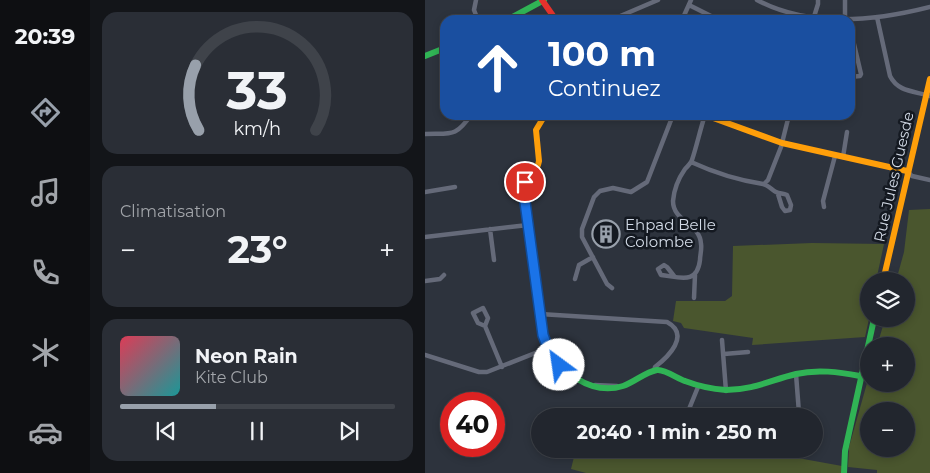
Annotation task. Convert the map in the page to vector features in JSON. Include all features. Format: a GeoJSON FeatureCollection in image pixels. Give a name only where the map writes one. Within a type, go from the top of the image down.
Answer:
{"type":"FeatureCollection","features":[{"type":"Feature","properties":{"kind":"street"},"geometry":{"type":"LineString","coordinates":[[475,0],[474,10],[476,15]]}},
{"type":"Feature","properties":{"kind":"street"},"geometry":{"type":"LineString","coordinates":[[516,15],[543,0],[553,15]]}},
{"type":"Feature","properties":{"kind":"street"},"geometry":{"type":"LineString","coordinates":[[623,15],[658,0]]}},
{"type":"Feature","properties":{"kind":"street"},"geometry":{"type":"LineString","coordinates":[[757,0],[799,15]]}},
{"type":"Feature","properties":{"kind":"street"},"geometry":{"type":"LineString","coordinates":[[815,15],[819,4],[818,0]]}},
{"type":"Feature","properties":{"kind":"street"},"geometry":{"type":"LineString","coordinates":[[845,0],[847,15]]}},
{"type":"Feature","properties":{"kind":"street"},"geometry":{"type":"LineString","coordinates":[[684,15],[690,2],[711,15]]}},
{"type":"Feature","properties":{"kind":"street"},"geometry":{"type":"LineString","coordinates":[[855,19],[907,13],[930,7]]}},
{"type":"Feature","properties":{"kind":"street"},"geometry":{"type":"LineString","coordinates":[[877,17],[890,76],[894,84],[900,88],[928,95]]}},
{"type":"Feature","properties":{"kind":"street"},"geometry":{"type":"LineString","coordinates":[[855,48],[861,74],[855,76]]}},
{"type":"Feature","properties":{"kind":"street"},"geometry":{"type":"LineString","coordinates":[[425,56],[440,50]]}},
{"type":"Feature","properties":{"kind":"street","name":"Rue Jules Guesde"},"geometry":{"type":"LineString","coordinates":[[885,272],[907,171],[928,95],[930,79]]}},
{"type":"Feature","properties":{"kind":"street"},"geometry":{"type":"LineString","coordinates":[[425,134],[453,133],[460,130],[467,120]]}},
{"type":"Feature","properties":{"kind":"street"},"geometry":{"type":"LineString","coordinates":[[542,120],[536,130],[538,166],[523,186],[543,335],[553,358],[565,371],[574,377],[607,389],[633,383],[660,370],[698,387],[726,391],[762,386],[796,374],[817,371],[834,371],[860,376],[845,451],[844,473]]}},
{"type":"Feature","properties":{"kind":"street"},"geometry":{"type":"LineString","coordinates":[[612,288],[607,284],[582,236],[582,229],[594,197],[600,191],[607,189],[631,192],[647,182],[671,120]]}},
{"type":"Feature","properties":{"kind":"street"},"geometry":{"type":"LineString","coordinates":[[694,298],[696,287],[695,275],[699,263],[701,244],[699,235],[695,228],[679,217],[674,211],[673,204],[679,179],[691,162],[704,120]]}},
{"type":"Feature","properties":{"kind":"street"},"geometry":{"type":"LineString","coordinates":[[719,120],[782,143],[907,171],[912,176],[930,180]]}},
{"type":"Feature","properties":{"kind":"street"},"geometry":{"type":"LineString","coordinates":[[764,184],[768,180],[782,143],[788,120]]}},
{"type":"Feature","properties":{"kind":"street"},"geometry":{"type":"LineString","coordinates":[[843,157],[847,132]]}},
{"type":"Feature","properties":{"kind":"street"},"geometry":{"type":"LineString","coordinates":[[825,207],[823,201],[835,156]]}},
{"type":"Feature","properties":{"kind":"street"},"geometry":{"type":"LineString","coordinates":[[691,162],[725,176],[764,184],[778,194]]}},
{"type":"Feature","properties":{"kind":"street"},"geometry":{"type":"LineString","coordinates":[[425,192],[455,187]]}},
{"type":"Feature","properties":{"kind":"street"},"geometry":{"type":"LineString","coordinates":[[425,238],[528,225]]}},
{"type":"Feature","properties":{"kind":"street"},"geometry":{"type":"LineString","coordinates":[[490,229],[494,260]]}},
{"type":"Feature","properties":{"kind":"street"},"geometry":{"type":"LineString","coordinates":[[575,279],[579,265],[593,257]]}},
{"type":"Feature","properties":{"kind":"street"},"geometry":{"type":"LineString","coordinates":[[425,281],[440,278],[444,275]]}},
{"type":"Feature","properties":{"kind":"street"},"geometry":{"type":"LineString","coordinates":[[674,276],[686,278],[695,275]]}},
{"type":"Feature","properties":{"kind":"street"},"geometry":{"type":"LineString","coordinates":[[540,314],[667,322],[673,325],[678,334],[673,349],[664,361],[655,367],[655,371]]}},
{"type":"Feature","properties":{"kind":"street"},"geometry":{"type":"LineString","coordinates":[[485,326],[502,368]]}},
{"type":"Feature","properties":{"kind":"street"},"geometry":{"type":"LineString","coordinates":[[722,340],[726,391]]}},
{"type":"Feature","properties":{"kind":"street"},"geometry":{"type":"LineString","coordinates":[[425,355],[479,372],[487,372],[502,368],[548,348]]}},
{"type":"Feature","properties":{"kind":"street"},"geometry":{"type":"LineString","coordinates":[[724,354],[748,352]]}},
{"type":"Feature","properties":{"kind":"street"},"geometry":{"type":"LineString","coordinates":[[664,361],[666,374]]}},
{"type":"Feature","properties":{"kind":"street"},"geometry":{"type":"LineString","coordinates":[[796,374],[799,408]]}},
{"type":"Feature","properties":{"kind":"street"},"geometry":{"type":"LineString","coordinates":[[689,408],[698,387]]}},
{"type":"Feature","properties":{"kind":"green space"},"geometry":{"type":"Polygon","coordinates":[[[930,209],[930,473],[877,473],[877,470],[848,467],[849,447],[860,408],[860,457],[915,457],[915,402],[862,402],[864,392],[915,392],[915,337],[880,337],[883,327],[915,327],[915,272],[898,272],[904,252],[909,210],[930,209]]]}},
{"type":"Feature","properties":{"kind":"green space"},"geometry":{"type":"Polygon","coordinates":[[[812,243],[884,244],[878,272],[860,272],[860,327],[867,327],[865,337],[752,345],[753,338],[684,328],[681,323],[673,321],[676,301],[725,301],[732,296],[733,246],[812,243]]]}},
{"type":"Feature","properties":{"kind":"green space"},"geometry":{"type":"Polygon","coordinates":[[[574,458],[798,458],[842,466],[841,473],[586,473],[571,469],[574,458]]]}},
{"type":"Feature","properties":{"kind":"traffic: fast"},"geometry":{"type":"LineString","coordinates":[[516,15],[544,0]]}},
{"type":"Feature","properties":{"kind":"traffic: fast"},"geometry":{"type":"LineString","coordinates":[[425,56],[440,50]]}},
{"type":"Feature","properties":{"kind":"traffic: fast"},"geometry":{"type":"LineString","coordinates":[[844,473],[845,451],[872,327]]}},
{"type":"Feature","properties":{"kind":"traffic: fast"},"geometry":{"type":"LineString","coordinates":[[545,341],[550,352],[567,371],[577,379],[599,387],[623,386],[657,370],[695,384],[726,390],[753,387],[796,374],[820,371],[860,376]]}},
{"type":"Feature","properties":{"kind":"traffic: slow"},"geometry":{"type":"LineString","coordinates":[[885,272],[930,79]]}},
{"type":"Feature","properties":{"kind":"traffic: slow"},"geometry":{"type":"LineString","coordinates":[[542,120],[536,130],[538,165],[523,186],[545,341]]}},
{"type":"Feature","properties":{"kind":"traffic: slow"},"geometry":{"type":"LineString","coordinates":[[719,120],[782,143],[907,171]]}},
{"type":"Feature","properties":{"kind":"traffic: jam"},"geometry":{"type":"LineString","coordinates":[[542,0],[552,15]]}},
{"type":"Feature","properties":{"kind":"place","name":"Ehpad Belle Colombe"},"geometry":{"type":"Point","coordinates":[606,234]}},
{"type":"Feature","properties":{"kind":"route"},"geometry":{"type":"LineString","coordinates":[[525,182],[523,186],[543,335],[553,358],[559,365]]}}]}
